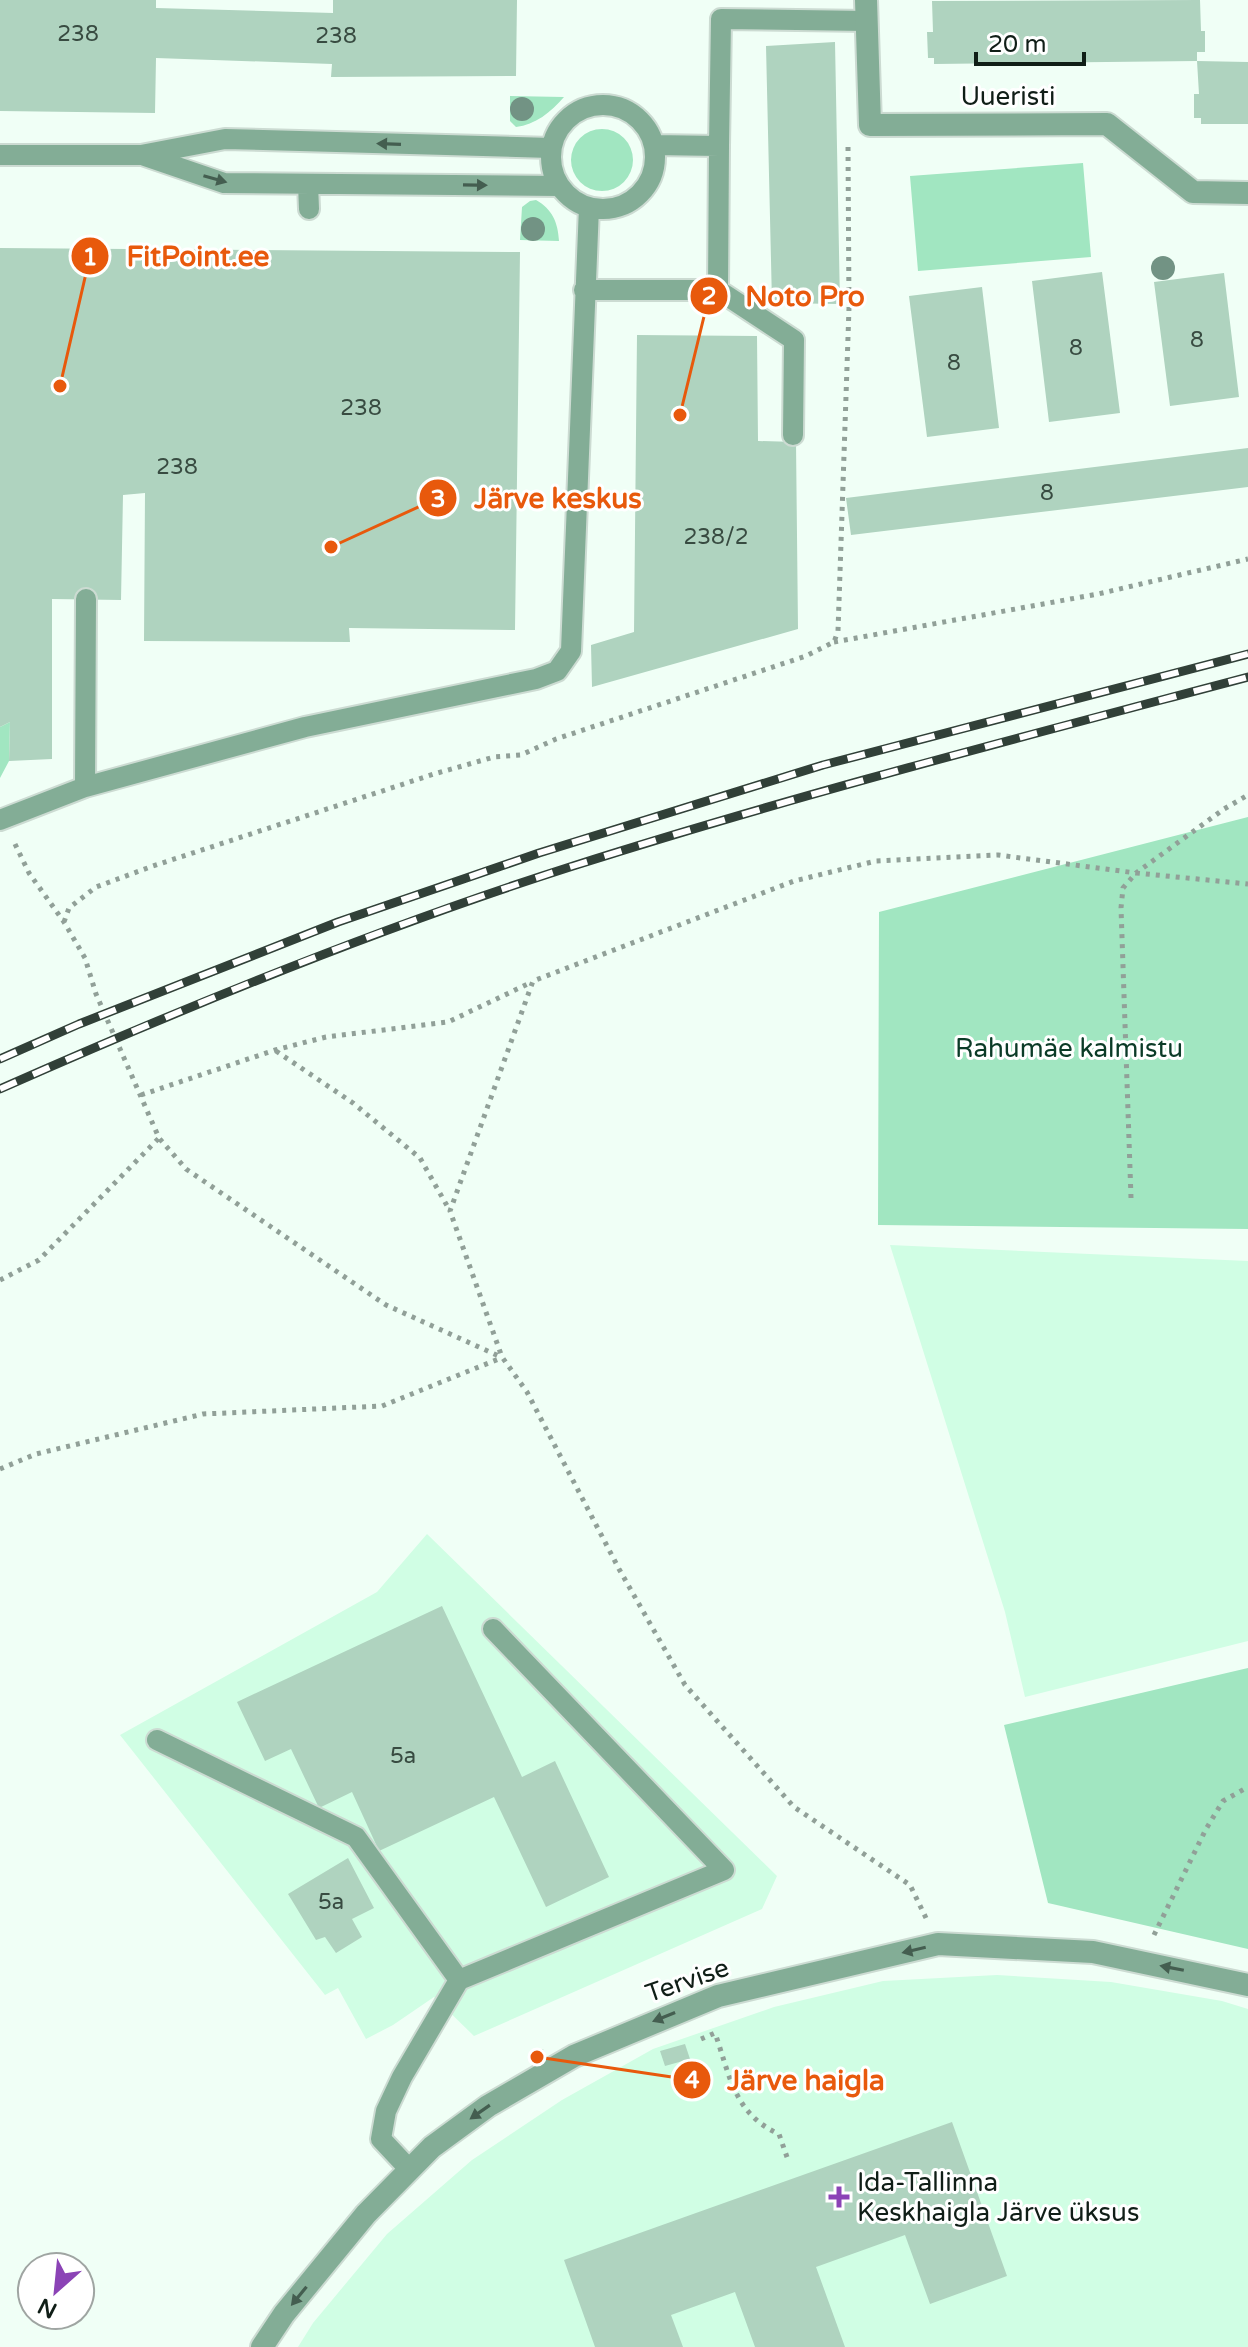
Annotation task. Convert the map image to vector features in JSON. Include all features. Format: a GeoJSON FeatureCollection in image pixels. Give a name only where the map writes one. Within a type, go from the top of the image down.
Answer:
{"type":"FeatureCollection","features":[{"type":"Feature","properties":{"kind":"street","name":"Uueristi"},"geometry":{"type":"LineString","coordinates":[[867,10],[870,125],[1107,124],[1193,192],[1248,193]]}},
{"type":"Feature","properties":{"kind":"street","name":"Tervise"},"geometry":{"type":"LineString","coordinates":[[262,2347],[284,2314],[366,2214],[432,2147],[488,2106],[574,2056],[718,1996],[938,1944],[1093,1952],[1248,1985]]}},
{"type":"Feature","properties":{"kind":"lane"},"geometry":{"type":"LineString","coordinates":[[718,290],[721,19],[867,10]]}},
{"type":"Feature","properties":{"kind":"lane"},"geometry":{"type":"LineString","coordinates":[[600,105],[634,115],[647,128],[654,145],[655,162],[651,178],[630,203],[614,209],[589,207],[569,197],[559,186],[551,161],[551,148],[557,132],[568,118],[583,109],[600,105]]}},
{"type":"Feature","properties":{"kind":"lane"},"geometry":{"type":"LineString","coordinates":[[307,142],[308,121]]}},
{"type":"Feature","properties":{"kind":"lane"},"geometry":{"type":"LineString","coordinates":[[0,155],[141,155],[225,139],[551,148]]}},
{"type":"Feature","properties":{"kind":"lane"},"geometry":{"type":"LineString","coordinates":[[654,145],[719,146]]}},
{"type":"Feature","properties":{"kind":"lane"},"geometry":{"type":"LineString","coordinates":[[141,155],[224,183],[559,186]]}},
{"type":"Feature","properties":{"kind":"lane"},"geometry":{"type":"LineString","coordinates":[[308,184],[309,209]]}},
{"type":"Feature","properties":{"kind":"lane"},"geometry":{"type":"LineString","coordinates":[[2,819],[85,787],[305,727],[536,679],[557,671],[571,651],[589,207]]}},
{"type":"Feature","properties":{"kind":"lane"},"geometry":{"type":"LineString","coordinates":[[584,290],[718,290],[794,340],[793,435]]}},
{"type":"Feature","properties":{"kind":"lane"},"geometry":{"type":"LineString","coordinates":[[85,787],[86,599]]}},
{"type":"Feature","properties":{"kind":"lane"},"geometry":{"type":"LineString","coordinates":[[410,2170],[381,2139],[386,2111],[402,2077],[459,1980],[724,1870],[493,1629]]}},
{"type":"Feature","properties":{"kind":"lane"},"geometry":{"type":"LineString","coordinates":[[157,1740],[356,1837],[459,1980]]}},
{"type":"Feature","properties":{"kind":"path"},"geometry":{"type":"LineString","coordinates":[[834,642],[1098,594],[1248,559]]}},
{"type":"Feature","properties":{"kind":"path"},"geometry":{"type":"LineString","coordinates":[[1131,1198],[1121,908],[1123,888],[1136,873],[1248,795]]}},
{"type":"Feature","properties":{"kind":"path"},"geometry":{"type":"LineString","coordinates":[[2,819],[29,873],[85,958],[96,994],[159,1138],[186,1169],[386,1305],[502,1357]]}},
{"type":"Feature","properties":{"kind":"path"},"geometry":{"type":"LineString","coordinates":[[141,1095],[275,1050],[326,1037],[448,1022],[533,981],[794,881],[876,861],[998,855],[1248,884]]}},
{"type":"Feature","properties":{"kind":"path"},"geometry":{"type":"LineString","coordinates":[[450,1211],[533,981]]}},
{"type":"Feature","properties":{"kind":"path"},"geometry":{"type":"LineString","coordinates":[[275,1050],[353,1103],[420,1158],[450,1211],[502,1357],[527,1392],[619,1569],[685,1685],[794,1807],[910,1885],[938,1944]]}},
{"type":"Feature","properties":{"kind":"path"},"geometry":{"type":"LineString","coordinates":[[0,1280],[39,1260],[159,1138]]}},
{"type":"Feature","properties":{"kind":"path"},"geometry":{"type":"LineString","coordinates":[[0,1469],[36,1454],[203,1414],[382,1406],[502,1357]]}},
{"type":"Feature","properties":{"kind":"path"},"geometry":{"type":"LineString","coordinates":[[1141,1961],[1223,1801],[1248,1787]]}},
{"type":"Feature","properties":{"kind":"path"},"geometry":{"type":"LineString","coordinates":[[701,2039],[715,2033],[738,2098],[755,2122],[779,2134],[788,2160]]}},
{"type":"Feature","properties":{"kind":"shaded area"},"geometry":{"type":"Polygon","coordinates":[[[890,1245],[1248,1261],[1248,1641],[1025,1697],[1005,1612],[890,1245]]]}},
{"type":"Feature","properties":{"kind":"shaded area"},"geometry":{"type":"Polygon","coordinates":[[[427,1534],[777,1876],[762,1909],[474,2036],[434,1997],[366,2039],[338,1988],[325,1995],[120,1735],[377,1592],[427,1534]]]}},
{"type":"Feature","properties":{"kind":"shaded area","name":"Ida-Tallinna Keskhaigla Järve üksus"},"geometry":{"type":"Polygon","coordinates":[[[997,1975],[1111,1982],[1222,2001],[1248,2009],[1248,2347],[298,2347],[313,2323],[387,2234],[472,2160],[562,2100],[653,2049],[774,2007],[883,1981],[997,1975]]]}},
{"type":"Feature","properties":{"kind":"green space"},"geometry":{"type":"Polygon","coordinates":[[[510,96],[564,97],[542,117],[516,127],[510,121],[510,96]]]}},
{"type":"Feature","properties":{"kind":"green space"},"geometry":{"type":"Polygon","coordinates":[[[602,129],[614,131],[624,138],[631,148],[631,172],[624,182],[614,189],[602,191],[590,189],[580,182],[573,172],[571,160],[573,148],[580,138],[590,131],[602,129]]]}},
{"type":"Feature","properties":{"kind":"green space"},"geometry":{"type":"Polygon","coordinates":[[[1083,163],[1091,257],[918,271],[910,176],[1083,163]]]}},
{"type":"Feature","properties":{"kind":"green space"},"geometry":{"type":"Polygon","coordinates":[[[536,200],[553,217],[559,241],[520,240],[522,207],[536,200]]]}},
{"type":"Feature","properties":{"kind":"green space"},"geometry":{"type":"Polygon","coordinates":[[[10,722],[9,761],[0,778],[0,727],[10,722]]]}},
{"type":"Feature","properties":{"kind":"green space","name":"Rahumäe kalmistu"},"geometry":{"type":"Polygon","coordinates":[[[1248,817],[1248,1229],[878,1225],[879,912],[1248,817]]]}},
{"type":"Feature","properties":{"kind":"green space"},"geometry":{"type":"Polygon","coordinates":[[[1248,1668],[1248,1949],[1048,1903],[1004,1725],[1248,1668]]]}},
{"type":"Feature","properties":{"kind":"building"},"geometry":{"type":"Polygon","coordinates":[[[0,0],[156,0],[156,8],[333,13],[333,0],[517,0],[516,76],[331,77],[332,64],[156,58],[155,113],[0,111],[0,0]]]}},
{"type":"Feature","properties":{"kind":"building"},"geometry":{"type":"Polygon","coordinates":[[[1200,0],[1205,52],[1197,52],[1197,61],[934,64],[934,58],[928,58],[927,32],[933,32],[932,1],[1200,0]]]}},
{"type":"Feature","properties":{"kind":"building"},"geometry":{"type":"Polygon","coordinates":[[[835,42],[840,304],[772,303],[766,46],[835,42]]]}},
{"type":"Feature","properties":{"kind":"building"},"geometry":{"type":"Polygon","coordinates":[[[1197,61],[1248,62],[1248,124],[1201,124],[1201,118],[1194,118],[1194,94],[1199,94],[1197,61]]]}},
{"type":"Feature","properties":{"kind":"building"},"geometry":{"type":"Polygon","coordinates":[[[0,248],[520,252],[515,630],[349,628],[350,642],[144,641],[145,493],[123,495],[121,600],[52,599],[52,759],[9,761],[10,722],[0,727],[0,248]]]}},
{"type":"Feature","properties":{"kind":"building"},"geometry":{"type":"Polygon","coordinates":[[[1102,272],[1120,413],[1049,422],[1032,281],[1102,272]]]}},
{"type":"Feature","properties":{"kind":"building"},"geometry":{"type":"Polygon","coordinates":[[[1224,273],[1239,397],[1170,406],[1154,282],[1224,273]]]}},
{"type":"Feature","properties":{"kind":"building"},"geometry":{"type":"Polygon","coordinates":[[[982,287],[999,428],[927,437],[909,296],[982,287]]]}},
{"type":"Feature","properties":{"kind":"building"},"geometry":{"type":"Polygon","coordinates":[[[637,335],[757,336],[758,441],[796,442],[798,629],[592,687],[591,645],[634,632],[637,335]]]}},
{"type":"Feature","properties":{"kind":"building"},"geometry":{"type":"Polygon","coordinates":[[[1248,448],[1248,487],[851,535],[846,498],[1248,448]]]}},
{"type":"Feature","properties":{"kind":"building"},"geometry":{"type":"Polygon","coordinates":[[[442,1606],[522,1777],[555,1761],[609,1877],[546,1907],[494,1797],[379,1851],[352,1792],[319,1808],[291,1749],[265,1761],[237,1702],[442,1606]]]}},
{"type":"Feature","properties":{"kind":"building"},"geometry":{"type":"Polygon","coordinates":[[[348,1858],[374,1908],[352,1919],[362,1937],[336,1953],[325,1937],[316,1940],[288,1894],[348,1858]]]}},
{"type":"Feature","properties":{"kind":"building"},"geometry":{"type":"Polygon","coordinates":[[[685,2044],[690,2059],[665,2066],[660,2051],[685,2044]]]}},
{"type":"Feature","properties":{"kind":"building"},"geometry":{"type":"Polygon","coordinates":[[[543,2049],[546,2056],[532,2064],[528,2057],[543,2049]]]}},
{"type":"Feature","properties":{"kind":"building"},"geometry":{"type":"Polygon","coordinates":[[[952,2122],[1007,2276],[930,2304],[905,2235],[816,2267],[845,2347],[755,2347],[735,2292],[671,2315],[683,2347],[595,2347],[564,2260],[952,2122]]]}},
{"type":"Feature","properties":{"kind":"railway"},"geometry":{"type":"LineString","coordinates":[[0,1059],[79,1024],[338,922],[539,853],[823,765],[1248,654]]}},
{"type":"Feature","properties":{"kind":"railway"},"geometry":{"type":"LineString","coordinates":[[0,1089],[284,970],[500,890],[825,791],[1248,677]]}},
{"type":"Feature","properties":{"kind":"place","name":"FitPoint.ee"},"geometry":{"type":"Point","coordinates":[60,386]}},
{"type":"Feature","properties":{"kind":"place","name":"Noto Pro"},"geometry":{"type":"Point","coordinates":[680,415]}},
{"type":"Feature","properties":{"kind":"place","name":"Järve keskus"},"geometry":{"type":"Point","coordinates":[331,547]}},
{"type":"Feature","properties":{"kind":"place","name":"Järve haigla"},"geometry":{"type":"Point","coordinates":[537,2057]}},
{"type":"Feature","properties":{"kind":"place","name":"Ida-Tallinna Keskhaigla Järve üksus"},"geometry":{"type":"Point","coordinates":[839,2197]}}]}
